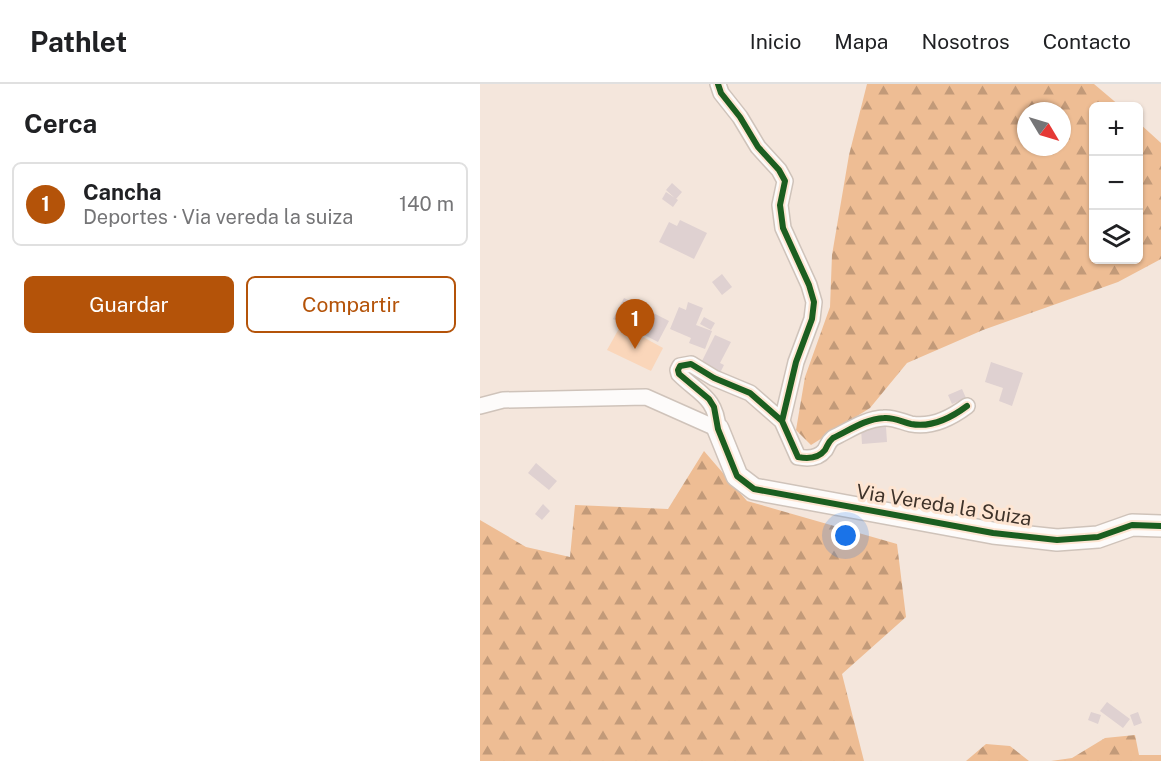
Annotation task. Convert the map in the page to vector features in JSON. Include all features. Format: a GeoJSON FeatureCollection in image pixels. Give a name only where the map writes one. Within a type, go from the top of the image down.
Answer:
{"type":"FeatureCollection","features":[{"type":"Feature","properties":{"kind":"street"},"geometry":{"type":"LineString","coordinates":[[718,84],[720,93],[740,117],[758,147],[779,170],[785,181],[780,205],[783,228],[809,285],[814,302],[813,319],[796,362],[782,421]]}},
{"type":"Feature","properties":{"kind":"street"},"geometry":{"type":"LineString","coordinates":[[718,429],[714,407],[709,399],[679,375],[680,366],[691,364],[714,378],[750,393],[782,421],[798,457],[807,459],[816,458],[825,450],[829,441],[859,423],[887,417],[915,425],[930,424],[946,420],[967,406]]}},
{"type":"Feature","properties":{"kind":"street"},"geometry":{"type":"LineString","coordinates":[[480,406],[503,400],[646,397],[718,429]]}},
{"type":"Feature","properties":{"kind":"street","name":"Via Vereda la Suiza"},"geometry":{"type":"LineString","coordinates":[[718,429],[741,481],[754,489],[993,532],[1057,540],[1098,537],[1132,525],[1161,526]]}},
{"type":"Feature","properties":{"kind":"green space"},"geometry":{"type":"Polygon","coordinates":[[[867,84],[1094,84],[1115,102],[1089,102],[1089,264],[1143,264],[1143,127],[1161,143],[1161,259],[1118,282],[983,330],[907,363],[870,408],[811,445],[796,430],[805,377],[830,307],[832,255],[849,155],[867,84]]]}},
{"type":"Feature","properties":{"kind":"green space"},"geometry":{"type":"Polygon","coordinates":[[[704,451],[747,501],[897,544],[906,617],[842,674],[864,761],[480,761],[480,520],[526,547],[570,557],[575,505],[668,509],[704,451]]]}},
{"type":"Feature","properties":{"kind":"green space"},"geometry":{"type":"Polygon","coordinates":[[[1135,735],[1139,755],[1161,755],[1161,761],[1051,761],[1072,758],[1105,738],[1135,735]]]}},
{"type":"Feature","properties":{"kind":"green space"},"geometry":{"type":"Polygon","coordinates":[[[986,744],[1010,746],[1029,761],[966,761],[986,744]]]}},
{"type":"Feature","properties":{"kind":"shaded area"},"geometry":{"type":"Polygon","coordinates":[[[621,325],[663,348],[651,371],[607,350],[621,325]]]}},
{"type":"Feature","properties":{"kind":"building"},"geometry":{"type":"Polygon","coordinates":[[[672,183],[682,192],[676,199],[666,190],[672,183]]]}},
{"type":"Feature","properties":{"kind":"building"},"geometry":{"type":"Polygon","coordinates":[[[666,192],[678,200],[673,207],[662,199],[666,192]]]}},
{"type":"Feature","properties":{"kind":"building"},"geometry":{"type":"Polygon","coordinates":[[[680,220],[707,233],[694,259],[659,242],[669,222],[677,226],[680,220]]]}},
{"type":"Feature","properties":{"kind":"building"},"geometry":{"type":"Polygon","coordinates":[[[722,274],[732,287],[722,295],[712,282],[722,274]]]}},
{"type":"Feature","properties":{"kind":"building"},"geometry":{"type":"Polygon","coordinates":[[[624,298],[669,321],[658,342],[613,319],[624,298]]]}},
{"type":"Feature","properties":{"kind":"building"},"geometry":{"type":"Polygon","coordinates":[[[688,302],[703,308],[696,325],[712,331],[705,349],[689,343],[691,338],[670,329],[679,307],[686,310],[688,302]]]}},
{"type":"Feature","properties":{"kind":"building"},"geometry":{"type":"Polygon","coordinates":[[[704,317],[715,323],[711,330],[700,324],[704,317]]]}},
{"type":"Feature","properties":{"kind":"building"},"geometry":{"type":"Polygon","coordinates":[[[715,335],[731,342],[720,363],[724,365],[719,375],[700,365],[715,335]]]}},
{"type":"Feature","properties":{"kind":"building"},"geometry":{"type":"Polygon","coordinates":[[[991,362],[1023,373],[1012,406],[999,401],[1003,388],[985,382],[991,362]]]}},
{"type":"Feature","properties":{"kind":"building"},"geometry":{"type":"Polygon","coordinates":[[[962,389],[966,398],[952,404],[948,395],[962,389]]]}},
{"type":"Feature","properties":{"kind":"building"},"geometry":{"type":"Polygon","coordinates":[[[886,427],[887,442],[862,444],[861,428],[886,427]]]}},
{"type":"Feature","properties":{"kind":"building"},"geometry":{"type":"Polygon","coordinates":[[[536,463],[557,481],[549,490],[528,473],[536,463]]]}},
{"type":"Feature","properties":{"kind":"building"},"geometry":{"type":"Polygon","coordinates":[[[543,504],[550,511],[542,520],[535,514],[543,504]]]}},
{"type":"Feature","properties":{"kind":"building"},"geometry":{"type":"Polygon","coordinates":[[[1107,702],[1130,719],[1123,728],[1100,711],[1107,702]]]}},
{"type":"Feature","properties":{"kind":"building"},"geometry":{"type":"Polygon","coordinates":[[[1091,712],[1101,715],[1098,724],[1088,720],[1091,712]]]}},
{"type":"Feature","properties":{"kind":"building"},"geometry":{"type":"Polygon","coordinates":[[[1138,712],[1142,723],[1134,726],[1130,715],[1138,712]]]}},
{"type":"Feature","properties":{"kind":"cycle path"},"geometry":{"type":"LineString","coordinates":[[718,84],[721,93],[740,117],[758,147],[779,170],[785,181],[780,205],[783,228],[809,285],[814,302],[812,319],[796,362],[782,421],[798,457],[816,457],[825,450],[833,438],[870,420],[888,418],[926,425],[948,418],[967,406]]}},
{"type":"Feature","properties":{"kind":"cycle path"},"geometry":{"type":"LineString","coordinates":[[782,421],[750,393],[714,378],[691,364],[680,366],[679,374],[709,399],[714,407],[718,429],[737,476],[754,489],[993,533],[1057,540],[1098,537],[1132,525],[1161,526]]}},
{"type":"Feature","properties":{"kind":"place","name":"Cancha"},"geometry":{"type":"Point","coordinates":[635,349]}}]}
